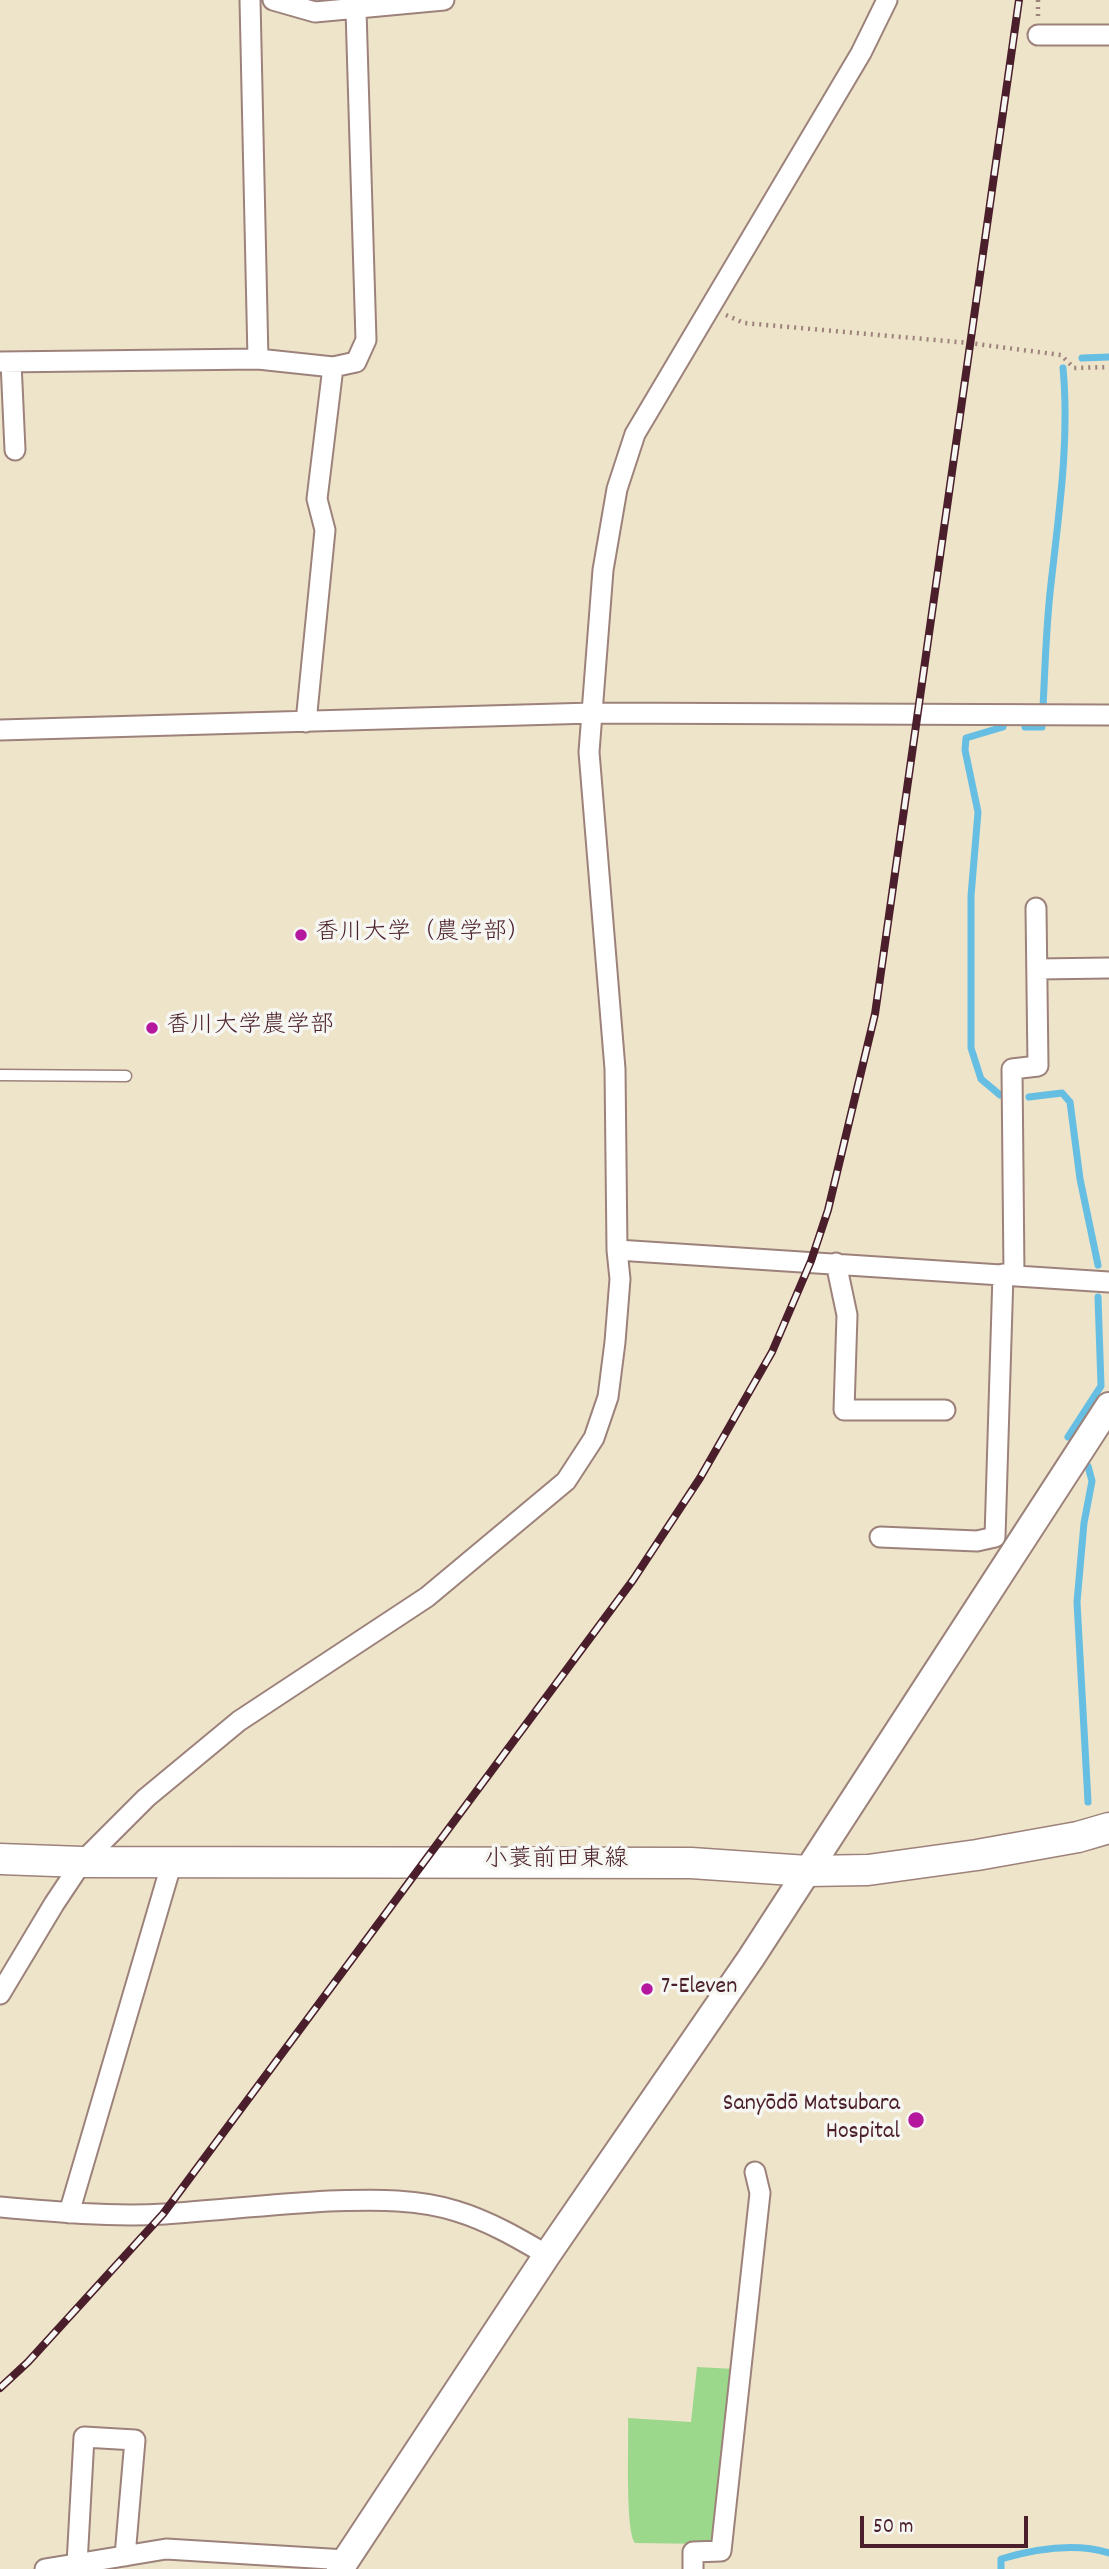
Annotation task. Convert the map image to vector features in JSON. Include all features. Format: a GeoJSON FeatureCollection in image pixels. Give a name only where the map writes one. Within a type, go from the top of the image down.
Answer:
{"type":"FeatureCollection","features":[{"type":"Feature","properties":{"kind":"main road","name":"小蓑前田東線"},"geometry":{"type":"LineString","coordinates":[[0,1859],[82,1862],[691,1863],[807,1871],[868,1870],[977,1856],[1078,1837],[1109,1828]]}},
{"type":"Feature","properties":{"kind":"street"},"geometry":{"type":"LineString","coordinates":[[250,0],[258,359]]}},
{"type":"Feature","properties":{"kind":"street"},"geometry":{"type":"LineString","coordinates":[[273,0],[315,12],[444,0]]}},
{"type":"Feature","properties":{"kind":"street"},"geometry":{"type":"LineString","coordinates":[[0,1994],[54,1903],[82,1862],[146,1798],[239,1721],[427,1597],[566,1481],[594,1438],[608,1397],[620,1279],[617,1250],[617,1107],[589,752],[603,570],[618,489],[635,434],[861,53],[887,0]]}},
{"type":"Feature","properties":{"kind":"street"},"geometry":{"type":"LineString","coordinates":[[15,450],[6,362],[258,359],[333,367],[356,362],[366,340],[356,10]]}},
{"type":"Feature","properties":{"kind":"street"},"geometry":{"type":"LineString","coordinates":[[1038,35],[1109,35]]}},
{"type":"Feature","properties":{"kind":"street"},"geometry":{"type":"LineString","coordinates":[[306,722],[325,530],[317,499],[333,367]]}},
{"type":"Feature","properties":{"kind":"street"},"geometry":{"type":"LineString","coordinates":[[0,730],[592,713],[1109,715]]}},
{"type":"Feature","properties":{"kind":"street"},"geometry":{"type":"LineString","coordinates":[[1006,1542],[1012,1069],[1038,1066],[1036,908]]}},
{"type":"Feature","properties":{"kind":"street"},"geometry":{"type":"LineString","coordinates":[[1037,968],[1109,968]]}},
{"type":"Feature","properties":{"kind":"street"},"geometry":{"type":"LineString","coordinates":[[617,1250],[1109,1282]]}},
{"type":"Feature","properties":{"kind":"street"},"geometry":{"type":"LineString","coordinates":[[836,1263],[847,1315],[844,1410],[945,1410]]}},
{"type":"Feature","properties":{"kind":"street"},"geometry":{"type":"LineString","coordinates":[[45,2569],[166,2549],[343,2564],[547,2255],[807,1871],[1006,1542],[1109,1406]]}},
{"type":"Feature","properties":{"kind":"street"},"geometry":{"type":"LineString","coordinates":[[880,1537],[1006,1542]]}},
{"type":"Feature","properties":{"kind":"street"},"geometry":{"type":"LineString","coordinates":[[69,2213],[172,1862]]}},
{"type":"Feature","properties":{"kind":"street"},"geometry":{"type":"LineString","coordinates":[[693,2569],[693,2552],[721,2551],[760,2193],[755,2172]]}},
{"type":"Feature","properties":{"kind":"street"},"geometry":{"type":"LineString","coordinates":[[0,2207],[69,2213],[163,2214],[266,2204],[373,2200],[417,2202],[456,2211],[498,2227],[547,2255]]}},
{"type":"Feature","properties":{"kind":"street"},"geometry":{"type":"LineString","coordinates":[[77,2564],[84,2437],[135,2440],[125,2556]]}},
{"type":"Feature","properties":{"kind":"lane"},"geometry":{"type":"LineString","coordinates":[[0,1075],[126,1076]]}},
{"type":"Feature","properties":{"kind":"path"},"geometry":{"type":"LineString","coordinates":[[709,308],[744,323],[969,343],[1061,355],[1074,368],[1109,366]]}},
{"type":"Feature","properties":{"kind":"green space"},"geometry":{"type":"Polygon","coordinates":[[[697,2367],[735,2369],[717,2532],[709,2544],[635,2543],[629,2504],[628,2418],[691,2422],[697,2367]]]}},
{"type":"Feature","properties":{"kind":"waterway"},"geometry":{"type":"LineString","coordinates":[[1082,358],[1109,357]]}},
{"type":"Feature","properties":{"kind":"waterway"},"geometry":{"type":"LineString","coordinates":[[1043,707],[1049,607],[1064,452],[1063,368]]}},
{"type":"Feature","properties":{"kind":"waterway"},"geometry":{"type":"LineString","coordinates":[[1000,1095],[981,1079],[971,1048],[971,896],[978,812],[965,750],[966,738],[1003,727]]}},
{"type":"Feature","properties":{"kind":"waterway"},"geometry":{"type":"LineString","coordinates":[[1025,727],[1042,727]]}},
{"type":"Feature","properties":{"kind":"waterway"},"geometry":{"type":"LineString","coordinates":[[1029,1097],[1062,1093],[1070,1102],[1080,1179],[1098,1265]]}},
{"type":"Feature","properties":{"kind":"waterway"},"geometry":{"type":"LineString","coordinates":[[1068,1437],[1101,1386],[1098,1297]]}},
{"type":"Feature","properties":{"kind":"waterway"},"geometry":{"type":"LineString","coordinates":[[1088,1466],[1092,1481],[1084,1523],[1077,1602],[1088,1802]]}},
{"type":"Feature","properties":{"kind":"waterway"},"geometry":{"type":"LineString","coordinates":[[1001,2569],[1001,2559],[1027,2552],[1068,2547],[1109,2553]]}},
{"type":"Feature","properties":{"kind":"railway"},"geometry":{"type":"LineString","coordinates":[[0,2388],[28,2362],[163,2214],[633,1580],[700,1478],[772,1352],[811,1261],[828,1210],[875,1014],[1019,0]]}},
{"type":"Feature","properties":{"kind":"place","name":"香川大学（農学部）"},"geometry":{"type":"Point","coordinates":[301,935]}},
{"type":"Feature","properties":{"kind":"place","name":"香川大学農学部"},"geometry":{"type":"Point","coordinates":[152,1028]}},
{"type":"Feature","properties":{"kind":"place","name":"7-Eleven"},"geometry":{"type":"Point","coordinates":[647,1989]}},
{"type":"Feature","properties":{"kind":"place","name":"Sanyōdō Matsubara Hospital"},"geometry":{"type":"Point","coordinates":[916,2120]}}]}
